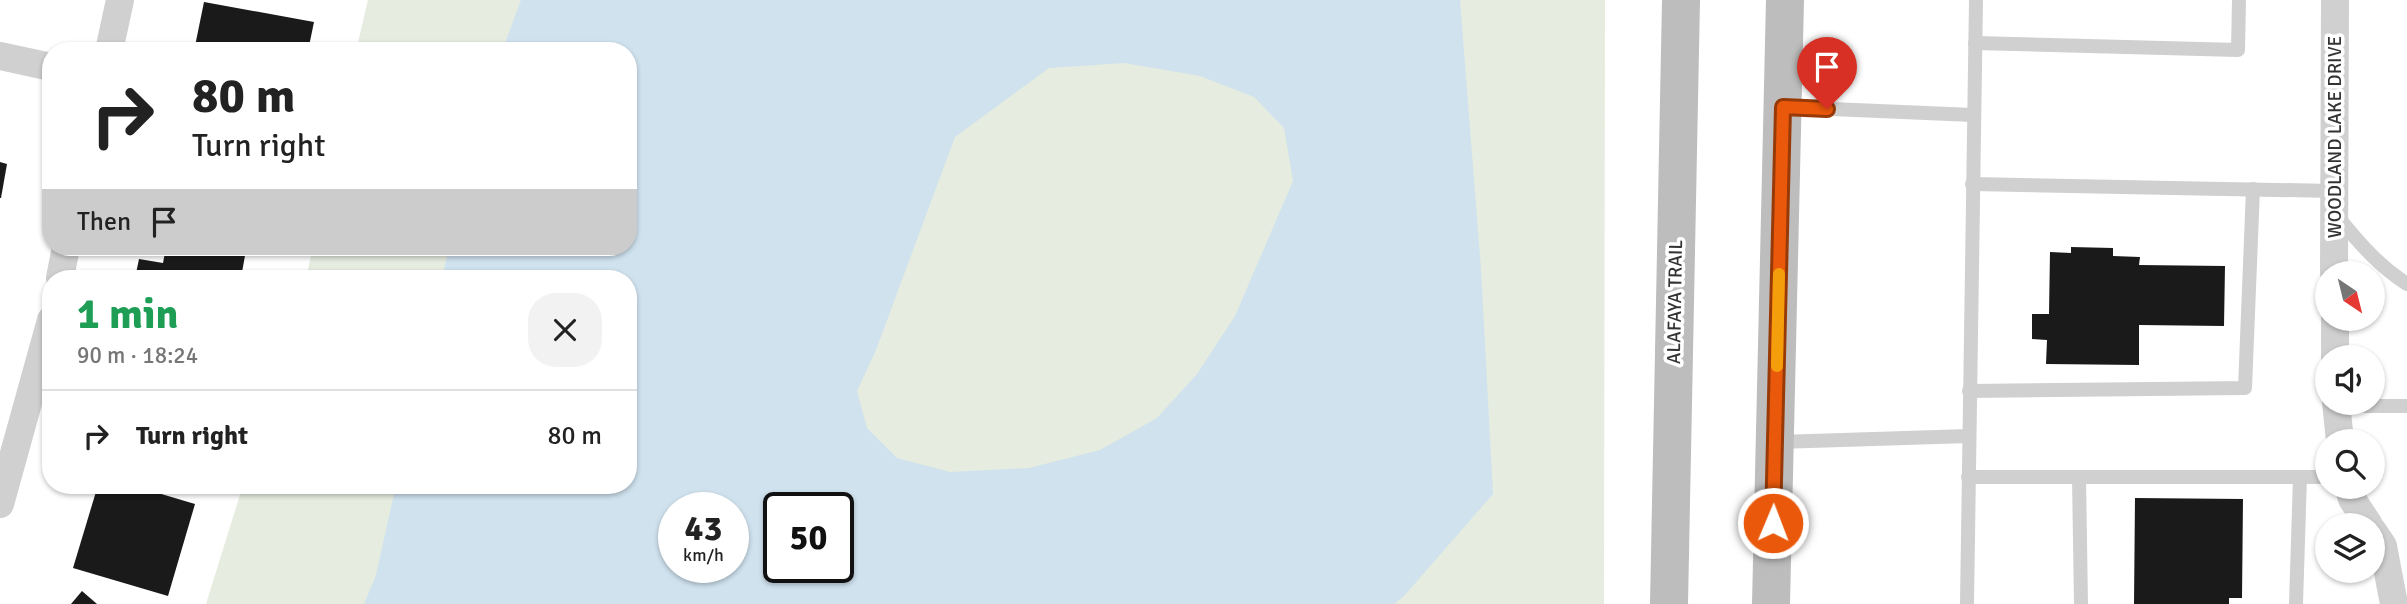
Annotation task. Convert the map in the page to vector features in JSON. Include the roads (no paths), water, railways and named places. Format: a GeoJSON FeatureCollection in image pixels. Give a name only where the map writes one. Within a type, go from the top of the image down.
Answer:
{"type":"FeatureCollection","features":[{"type":"Feature","properties":{"kind":"main road","name":"ALAFAYA TRAIL"},"geometry":{"type":"LineString","coordinates":[[1669,604],[1681,0]]}},
{"type":"Feature","properties":{"kind":"main road"},"geometry":{"type":"LineString","coordinates":[[1772,604],[1785,0]]}},
{"type":"Feature","properties":{"kind":"street"},"geometry":{"type":"LineString","coordinates":[[111,42],[120,0]]}},
{"type":"Feature","properties":{"kind":"street","name":"WOODLAND LAKE DRIVE"},"geometry":{"type":"LineString","coordinates":[[2334,261],[2336,0]]}},
{"type":"Feature","properties":{"kind":"street"},"geometry":{"type":"LineString","coordinates":[[0,57],[42,65]]}},
{"type":"Feature","properties":{"kind":"street"},"geometry":{"type":"LineString","coordinates":[[0,504],[42,352]]}},
{"type":"Feature","properties":{"kind":"street"},"geometry":{"type":"LineString","coordinates":[[2385,557],[2394,604]]}},
{"type":"Feature","properties":{"kind":"lane"},"geometry":{"type":"LineString","coordinates":[[1968,604],[1976,0]]}},
{"type":"Feature","properties":{"kind":"lane"},"geometry":{"type":"LineString","coordinates":[[1975,43],[2238,50],[2239,0]]}},
{"type":"Feature","properties":{"kind":"lane"},"geometry":{"type":"LineString","coordinates":[[1783,107],[1973,115]]}},
{"type":"Feature","properties":{"kind":"lane"},"geometry":{"type":"LineString","coordinates":[[1972,184],[2253,189],[2333,201],[2379,263],[2407,284]]}},
{"type":"Feature","properties":{"kind":"lane"},"geometry":{"type":"LineString","coordinates":[[1969,391],[2245,388],[2253,189]]}},
{"type":"Feature","properties":{"kind":"lane"},"geometry":{"type":"LineString","coordinates":[[2385,405],[2407,406]]}},
{"type":"Feature","properties":{"kind":"lane"},"geometry":{"type":"LineString","coordinates":[[1775,442],[1969,436]]}},
{"type":"Feature","properties":{"kind":"lane"},"geometry":{"type":"LineString","coordinates":[[1968,477],[2315,477]]}},
{"type":"Feature","properties":{"kind":"lane"},"geometry":{"type":"LineString","coordinates":[[2079,477],[2081,604]]}},
{"type":"Feature","properties":{"kind":"lane"},"geometry":{"type":"LineString","coordinates":[[2296,604],[2300,477]]}},
{"type":"Feature","properties":{"kind":"water"},"geometry":{"type":"Polygon","coordinates":[[[521,0],[1460,0],[1481,269],[1493,494],[1394,604],[364,604],[376,575],[394,494],[637,494],[637,270],[444,270],[447,256],[637,256],[637,42],[505,42],[521,0]],[[1124,63],[1049,68],[955,137],[876,350],[857,391],[867,428],[897,458],[950,472],[1029,468],[1100,450],[1157,418],[1197,374],[1235,316],[1293,181],[1284,128],[1254,97],[1200,76],[1124,63]]]}}]}
